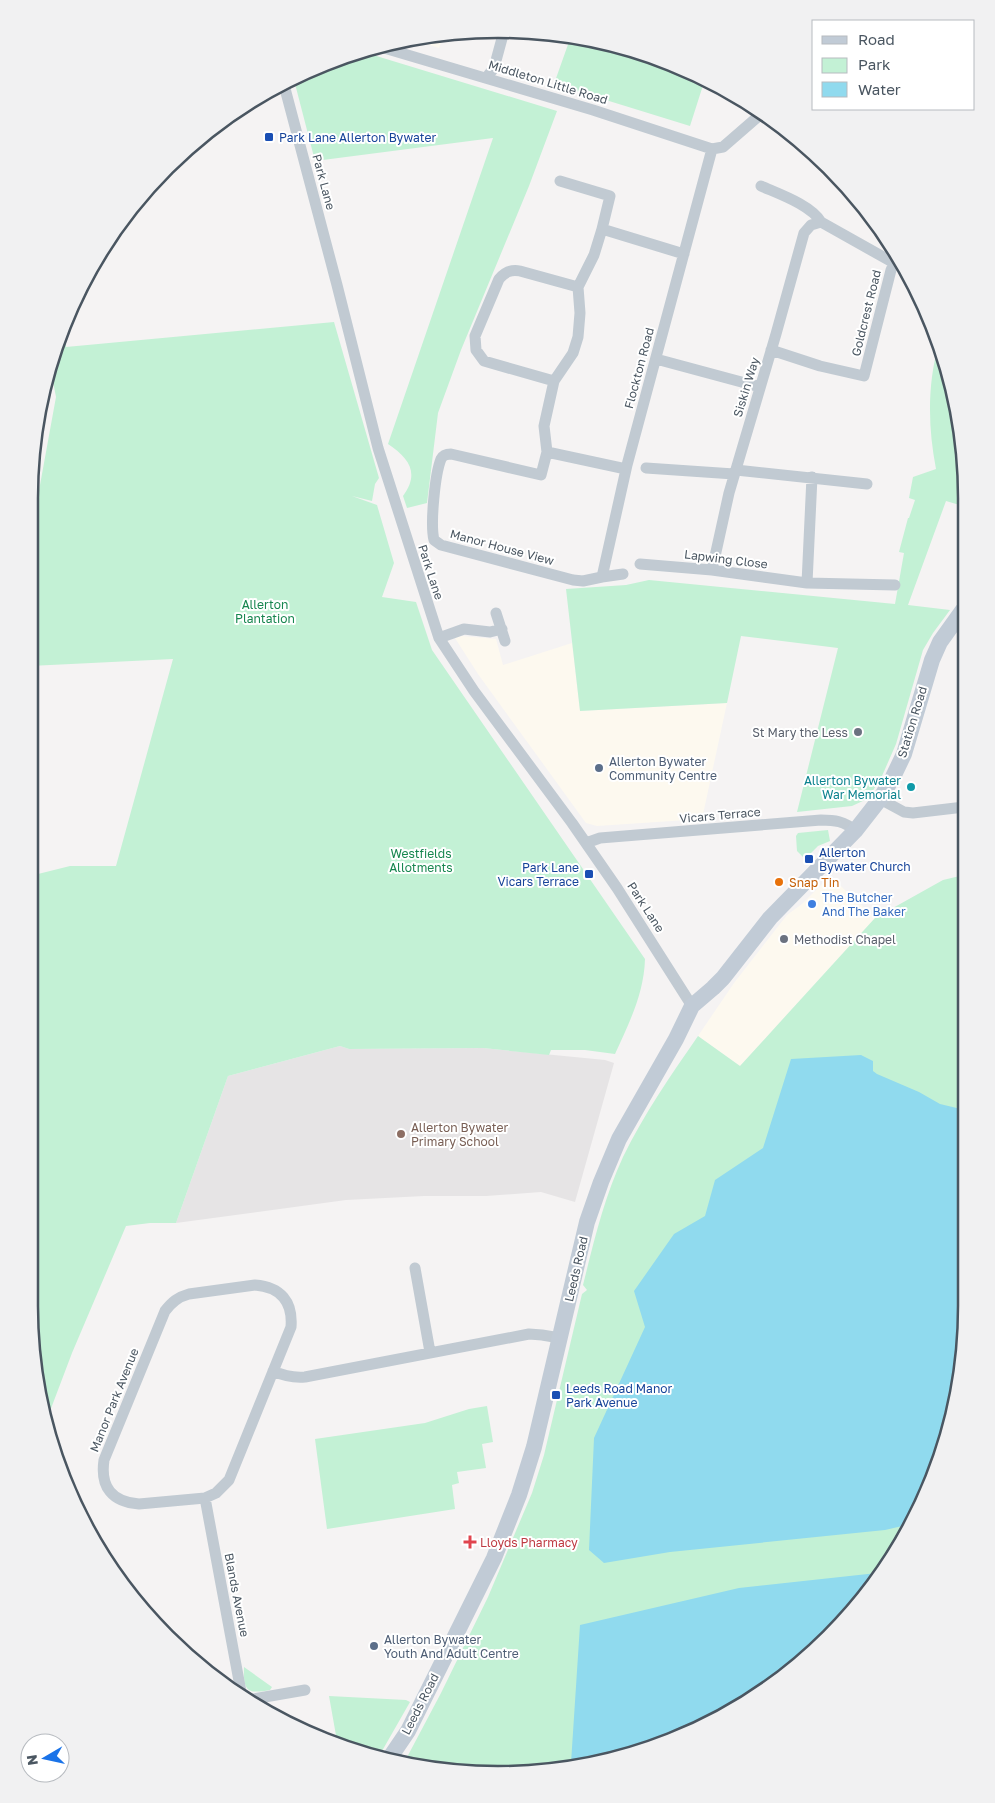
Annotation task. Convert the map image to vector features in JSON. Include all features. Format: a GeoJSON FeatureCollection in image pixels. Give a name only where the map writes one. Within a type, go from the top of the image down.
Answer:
{"type":"FeatureCollection","features":[{"type":"Feature","properties":{"kind":"street"},"geometry":{"type":"LineString","coordinates":[[486,78],[494,68],[502,38]]}},
{"type":"Feature","properties":{"kind":"street","name":"Middleton Little Road"},"geometry":{"type":"LineString","coordinates":[[391,50],[653,129],[712,149]]}},
{"type":"Feature","properties":{"kind":"street","name":"Park Lane"},"geometry":{"type":"LineString","coordinates":[[285,90],[338,285],[385,473],[439,638],[474,691],[618,888],[692,1006]]}},
{"type":"Feature","properties":{"kind":"street"},"geometry":{"type":"LineString","coordinates":[[712,149],[723,147],[757,118]]}},
{"type":"Feature","properties":{"kind":"street","name":"Flockton Road"},"geometry":{"type":"LineString","coordinates":[[602,577],[626,469],[712,149]]}},
{"type":"Feature","properties":{"kind":"street"},"geometry":{"type":"LineString","coordinates":[[560,181],[610,196],[594,255],[578,287],[580,313],[578,337],[573,354],[554,381],[544,426],[547,452],[626,469]]}},
{"type":"Feature","properties":{"kind":"street"},"geometry":{"type":"LineString","coordinates":[[761,186],[783,195],[816,214],[821,222],[889,257]]}},
{"type":"Feature","properties":{"kind":"street","name":"Siskin Way"},"geometry":{"type":"LineString","coordinates":[[712,570],[719,532],[735,472],[804,233],[811,225],[821,222]]}},
{"type":"Feature","properties":{"kind":"street"},"geometry":{"type":"LineString","coordinates":[[602,229],[684,254]]}},
{"type":"Feature","properties":{"kind":"street","name":"Goldcrest Road"},"geometry":{"type":"LineString","coordinates":[[771,350],[820,366],[864,376],[894,264]]}},
{"type":"Feature","properties":{"kind":"street"},"geometry":{"type":"LineString","coordinates":[[554,381],[484,360],[476,350],[475,336],[499,279],[506,272],[515,270],[578,287]]}},
{"type":"Feature","properties":{"kind":"street"},"geometry":{"type":"LineString","coordinates":[[656,359],[760,387]]}},
{"type":"Feature","properties":{"kind":"street","name":"Manor House View"},"geometry":{"type":"LineString","coordinates":[[547,452],[541,475],[451,454],[445,455],[441,459],[437,479],[433,537],[441,545],[573,580],[602,577]]}},
{"type":"Feature","properties":{"kind":"street"},"geometry":{"type":"LineString","coordinates":[[646,468],[812,477],[838,482],[867,484]]}},
{"type":"Feature","properties":{"kind":"street"},"geometry":{"type":"LineString","coordinates":[[807,583],[812,477]]}},
{"type":"Feature","properties":{"kind":"street","name":"Lapwing Close"},"geometry":{"type":"LineString","coordinates":[[640,564],[712,570],[807,583],[895,585]]}},
{"type":"Feature","properties":{"kind":"street"},"geometry":{"type":"LineString","coordinates":[[602,577],[624,574]]}},
{"type":"Feature","properties":{"kind":"street"},"geometry":{"type":"LineString","coordinates":[[439,638],[464,629],[503,635],[496,613]]}},
{"type":"Feature","properties":{"kind":"street","name":"Station Road"},"geometry":{"type":"LineString","coordinates":[[855,831],[880,799],[893,777],[904,754],[932,660],[940,642],[958,617]]}},
{"type":"Feature","properties":{"kind":"street"},"geometry":{"type":"LineString","coordinates":[[880,799],[904,812],[913,813],[958,808]]}},
{"type":"Feature","properties":{"kind":"street","name":"Vicars Terrace"},"geometry":{"type":"LineString","coordinates":[[586,843],[600,838],[820,820],[837,821],[849,825],[855,831]]}},
{"type":"Feature","properties":{"kind":"street","name":"Leeds Road"},"geometry":{"type":"LineString","coordinates":[[393,1754],[408,1731],[494,1558],[520,1496],[534,1447],[587,1222],[601,1182],[631,1116],[676,1039],[692,1006],[714,988],[770,918],[855,831]]}},
{"type":"Feature","properties":{"kind":"street"},"geometry":{"type":"LineString","coordinates":[[415,1268],[430,1352]]}},
{"type":"Feature","properties":{"kind":"street","name":"Manor Park Avenue"},"geometry":{"type":"LineString","coordinates":[[255,1285],[266,1286],[276,1290],[284,1297],[292,1317],[291,1328],[273,1371],[229,1480],[216,1492],[205,1498],[139,1504],[128,1503],[118,1499],[110,1492],[104,1482],[102,1471],[104,1460],[165,1312],[171,1303],[189,1294],[255,1285]]}},
{"type":"Feature","properties":{"kind":"street"},"geometry":{"type":"LineString","coordinates":[[273,1371],[289,1377],[305,1377],[529,1334],[560,1338]]}},
{"type":"Feature","properties":{"kind":"street","name":"Blands Avenue"},"geometry":{"type":"LineString","coordinates":[[205,1498],[240,1687]]}},
{"type":"Feature","properties":{"kind":"street"},"geometry":{"type":"LineString","coordinates":[[258,1698],[305,1690]]}},
{"type":"Feature","properties":{"kind":"shaded area"},"geometry":{"type":"Polygon","coordinates":[[[442,41],[439,48],[424,43],[442,41]]]}},
{"type":"Feature","properties":{"kind":"shaded area"},"geometry":{"type":"Polygon","coordinates":[[[462,636],[496,639],[503,665],[572,643],[580,711],[727,703],[702,819],[597,826],[586,823],[478,674],[455,638],[462,636]]]}},
{"type":"Feature","properties":{"kind":"shaded area"},"geometry":{"type":"Polygon","coordinates":[[[830,876],[875,918],[740,1066],[698,1036],[734,983],[787,915],[802,904],[830,876]]]}},
{"type":"Feature","properties":{"kind":"shaded area","name":"Allerton Bywater Primary School"},"geometry":{"type":"Polygon","coordinates":[[[340,1046],[349,1049],[483,1048],[605,1060],[614,1063],[575,1202],[541,1192],[486,1196],[424,1196],[346,1200],[176,1223],[228,1076],[340,1046]]]}},
{"type":"Feature","properties":{"kind":"green space"},"geometry":{"type":"Polygon","coordinates":[[[569,43],[617,53],[674,73],[703,86],[690,126],[554,84],[569,43]]]}},
{"type":"Feature","properties":{"kind":"green space"},"geometry":{"type":"Polygon","coordinates":[[[372,55],[557,111],[529,186],[461,350],[438,413],[427,503],[407,508],[403,496],[411,480],[410,467],[402,455],[388,444],[493,138],[315,161],[295,84],[372,55]]]}},
{"type":"Feature","properties":{"kind":"green space"},"geometry":{"type":"Polygon","coordinates":[[[334,322],[379,478],[375,484],[372,501],[352,496],[377,505],[394,563],[382,597],[416,602],[432,650],[645,959],[639,996],[615,1054],[585,1050],[551,1050],[549,1055],[483,1048],[349,1049],[340,1046],[228,1076],[176,1223],[150,1223],[126,1226],[72,1353],[50,1411],[41,1366],[38,1336],[38,874],[70,866],[116,866],[173,659],[38,666],[38,496],[56,397],[53,380],[65,341],[66,347],[334,322]]]}},
{"type":"Feature","properties":{"kind":"green space"},"geometry":{"type":"Polygon","coordinates":[[[935,357],[942,378],[954,437],[958,505],[946,501],[908,605],[950,610],[923,650],[896,744],[882,776],[865,800],[852,806],[797,812],[838,648],[741,636],[727,703],[580,711],[566,589],[626,585],[649,580],[895,604],[904,553],[899,552],[915,500],[909,498],[913,477],[936,469],[930,422],[932,374],[935,357]]]}},
{"type":"Feature","properties":{"kind":"green space"},"geometry":{"type":"Polygon","coordinates":[[[828,830],[830,841],[818,846],[805,859],[797,851],[796,836],[798,833],[828,830]]]}},
{"type":"Feature","properties":{"kind":"green space"},"geometry":{"type":"Polygon","coordinates":[[[958,876],[957,1336],[954,1366],[942,1425],[922,1482],[896,1536],[862,1586],[823,1631],[778,1670],[753,1688],[701,1718],[674,1730],[617,1750],[558,1762],[498,1766],[467,1765],[407,1757],[488,1597],[532,1493],[544,1455],[582,1294],[587,1290],[583,1285],[605,1204],[623,1157],[658,1095],[698,1036],[740,1066],[875,918],[943,880],[958,876]]]}},
{"type":"Feature","properties":{"kind":"green space"},"geometry":{"type":"Polygon","coordinates":[[[487,1406],[493,1442],[482,1444],[486,1468],[457,1472],[459,1483],[452,1485],[455,1509],[327,1529],[315,1439],[425,1423],[469,1409],[487,1406]]]}},
{"type":"Feature","properties":{"kind":"green space"},"geometry":{"type":"Polygon","coordinates":[[[244,1667],[272,1687],[270,1690],[257,1692],[248,1689],[245,1682],[244,1667]]]}},
{"type":"Feature","properties":{"kind":"green space"},"geometry":{"type":"Polygon","coordinates":[[[329,1696],[406,1700],[410,1702],[382,1751],[336,1736],[329,1696]]]}},
{"type":"Feature","properties":{"kind":"water"},"geometry":{"type":"Polygon","coordinates":[[[861,1055],[873,1061],[873,1071],[877,1074],[919,1092],[940,1104],[958,1108],[957,1336],[949,1395],[933,1453],[922,1482],[901,1526],[885,1530],[670,1552],[604,1563],[589,1550],[594,1438],[645,1327],[634,1291],[674,1234],[705,1216],[715,1180],[763,1148],[791,1059],[861,1055]]]}},
{"type":"Feature","properties":{"kind":"water"},"geometry":{"type":"Polygon","coordinates":[[[871,1574],[823,1631],[778,1670],[728,1704],[701,1718],[645,1741],[617,1750],[571,1760],[580,1625],[739,1588],[871,1574]]]}},
{"type":"Feature","properties":{"kind":"place","name":"Park Lane Allerton Bywater"},"geometry":{"type":"Point","coordinates":[269,137]}},
{"type":"Feature","properties":{"kind":"place","name":"St Mary the Less"},"geometry":{"type":"Point","coordinates":[858,732]}},
{"type":"Feature","properties":{"kind":"place","name":"Allerton Bywater Community Centre"},"geometry":{"type":"Point","coordinates":[599,768]}},
{"type":"Feature","properties":{"kind":"place","name":"Allerton Bywater War Memorial"},"geometry":{"type":"Point","coordinates":[911,787]}},
{"type":"Feature","properties":{"kind":"place","name":"Allerton Bywater Church"},"geometry":{"type":"Point","coordinates":[809,859]}},
{"type":"Feature","properties":{"kind":"place","name":"Park Lane Vicars Terrace"},"geometry":{"type":"Point","coordinates":[589,874]}},
{"type":"Feature","properties":{"kind":"place","name":"Snap Tin"},"geometry":{"type":"Point","coordinates":[779,882]}},
{"type":"Feature","properties":{"kind":"place","name":"The Butcher And The Baker"},"geometry":{"type":"Point","coordinates":[812,904]}},
{"type":"Feature","properties":{"kind":"place","name":"Methodist Chapel"},"geometry":{"type":"Point","coordinates":[784,939]}},
{"type":"Feature","properties":{"kind":"place","name":"Allerton Bywater Primary School"},"geometry":{"type":"Point","coordinates":[401,1134]}},
{"type":"Feature","properties":{"kind":"place","name":"Leeds Road Manor Park Avenue"},"geometry":{"type":"Point","coordinates":[556,1395]}},
{"type":"Feature","properties":{"kind":"place","name":"Lloyds Pharmacy"},"geometry":{"type":"Point","coordinates":[470,1542]}},
{"type":"Feature","properties":{"kind":"place","name":"Allerton Bywater Youth And Adult Centre"},"geometry":{"type":"Point","coordinates":[374,1646]}},
{"type":"Feature","properties":{"kind":"park label","name":"Allerton Plantation"},"geometry":{"type":"Point","coordinates":[265,611]}},
{"type":"Feature","properties":{"kind":"park label","name":"Westfields Allotments"},"geometry":{"type":"Point","coordinates":[421,860]}}]}
